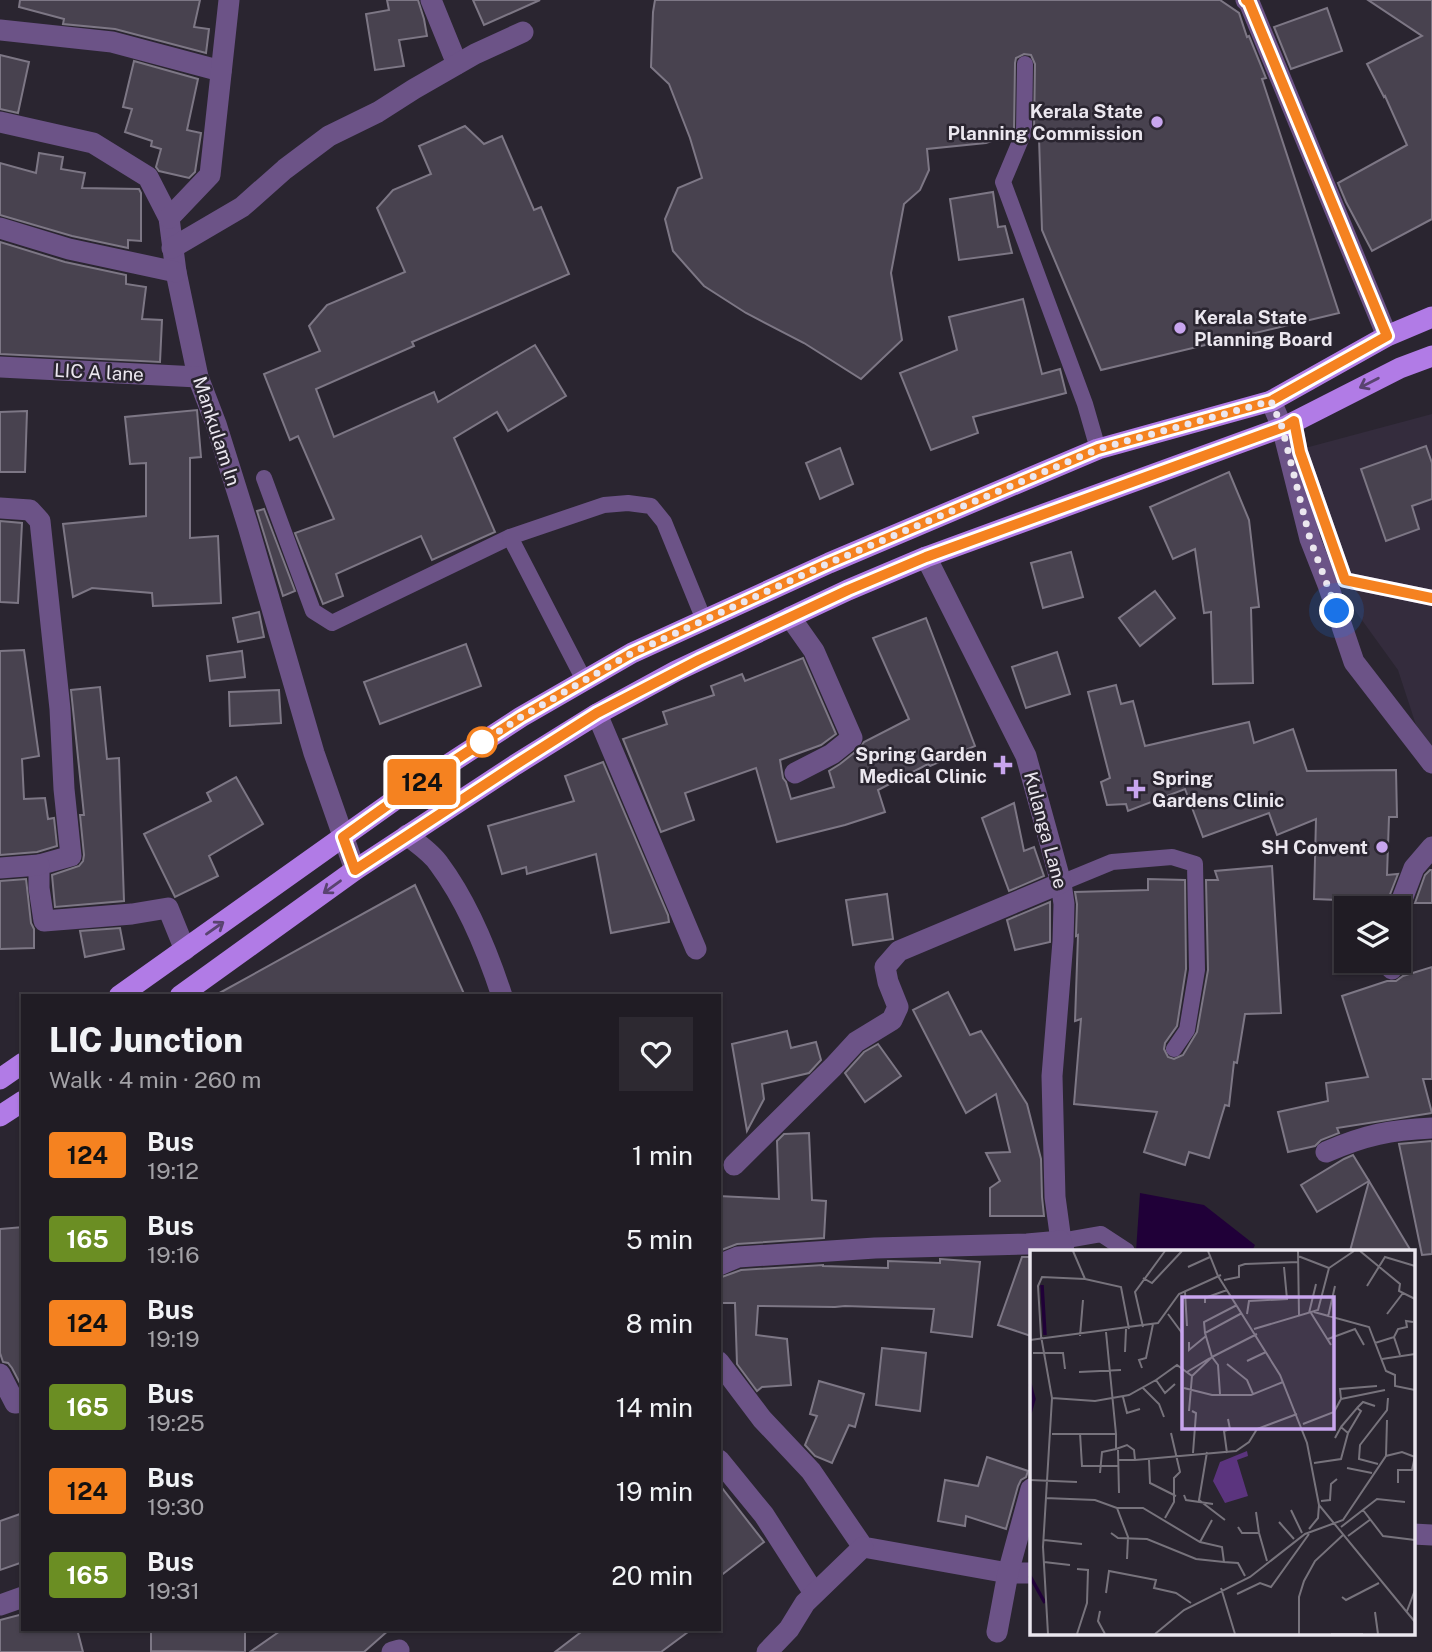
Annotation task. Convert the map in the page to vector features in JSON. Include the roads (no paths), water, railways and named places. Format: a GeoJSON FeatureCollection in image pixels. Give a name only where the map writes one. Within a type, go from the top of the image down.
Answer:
{"type":"FeatureCollection","features":[{"type":"Feature","properties":{"kind":"main road"},"geometry":{"type":"LineString","coordinates":[[122,994],[406,792],[521,717],[632,653],[829,563],[1098,449],[1271,401],[1387,336],[1432,317]]}},
{"type":"Feature","properties":{"kind":"main road"},"geometry":{"type":"LineString","coordinates":[[183,994],[407,835],[597,713],[676,671],[848,590],[926,557],[1288,424],[1399,368],[1432,356]]}},
{"type":"Feature","properties":{"kind":"main road"},"geometry":{"type":"LineString","coordinates":[[0,1079],[21,1064]]}},
{"type":"Feature","properties":{"kind":"main road"},"geometry":{"type":"LineString","coordinates":[[0,1116],[21,1102]]}},
{"type":"Feature","properties":{"kind":"street"},"geometry":{"type":"LineString","coordinates":[[169,218],[210,175],[229,0]]}},
{"type":"Feature","properties":{"kind":"street"},"geometry":{"type":"LineString","coordinates":[[431,0],[457,64]]}},
{"type":"Feature","properties":{"kind":"street"},"geometry":{"type":"LineString","coordinates":[[1246,0],[1387,336]]}},
{"type":"Feature","properties":{"kind":"street"},"geometry":{"type":"LineString","coordinates":[[0,30],[112,42],[221,71]]}},
{"type":"Feature","properties":{"kind":"street"},"geometry":{"type":"LineString","coordinates":[[173,248],[242,208],[285,169],[329,136],[378,112],[457,64],[523,32]]}},
{"type":"Feature","properties":{"kind":"street","name":"Mankulam ln"},"geometry":{"type":"LineString","coordinates":[[0,122],[93,143],[148,177],[169,218],[176,272],[198,377],[240,501],[314,753],[355,870]]}},
{"type":"Feature","properties":{"kind":"street"},"geometry":{"type":"LineString","coordinates":[[0,228],[68,249],[176,272]]}},
{"type":"Feature","properties":{"kind":"street","name":"LIC A lane"},"geometry":{"type":"LineString","coordinates":[[0,367],[198,377]]}},
{"type":"Feature","properties":{"kind":"street"},"geometry":{"type":"LineString","coordinates":[[1271,401],[1288,424],[1310,539],[1354,662],[1432,763]]}},
{"type":"Feature","properties":{"kind":"street"},"geometry":{"type":"LineString","coordinates":[[0,508],[30,510],[40,521],[60,709],[71,856],[39,865],[0,868]]}},
{"type":"Feature","properties":{"kind":"street","name":"Kulanga Lane"},"geometry":{"type":"LineString","coordinates":[[926,557],[1026,756],[1061,883],[1065,904],[1052,1076],[1055,1197],[1062,1246]]}},
{"type":"Feature","properties":{"kind":"street"},"geometry":{"type":"LineString","coordinates":[[790,617],[814,650],[852,738],[832,754],[794,773]]}},
{"type":"Feature","properties":{"kind":"street"},"geometry":{"type":"LineString","coordinates":[[597,713],[696,949]]}},
{"type":"Feature","properties":{"kind":"street"},"geometry":{"type":"LineString","coordinates":[[407,835],[438,862],[472,919],[501,994]]}},
{"type":"Feature","properties":{"kind":"street"},"geometry":{"type":"LineString","coordinates":[[1403,896],[1414,868],[1432,847]]}},
{"type":"Feature","properties":{"kind":"street"},"geometry":{"type":"LineString","coordinates":[[39,865],[44,922],[168,908],[184,950]]}},
{"type":"Feature","properties":{"kind":"street"},"geometry":{"type":"LineString","coordinates":[[734,1165],[856,1042],[892,1020],[898,1007],[885,967],[900,951],[1061,883]]}},
{"type":"Feature","properties":{"kind":"street"},"geometry":{"type":"LineString","coordinates":[[1326,1152],[1347,1142],[1382,1132],[1432,1128]]}},
{"type":"Feature","properties":{"kind":"street"},"geometry":{"type":"LineString","coordinates":[[721,1264],[738,1257],[875,1248],[1027,1244],[1062,1246]]}},
{"type":"Feature","properties":{"kind":"street"},"geometry":{"type":"LineString","coordinates":[[721,1365],[762,1419],[811,1471],[863,1547],[1008,1573],[1030,1573]]}},
{"type":"Feature","properties":{"kind":"street"},"geometry":{"type":"LineString","coordinates":[[0,1374],[15,1403],[21,1402]]}},
{"type":"Feature","properties":{"kind":"street"},"geometry":{"type":"LineString","coordinates":[[721,1462],[764,1514],[814,1593]]}},
{"type":"Feature","properties":{"kind":"street"},"geometry":{"type":"LineString","coordinates":[[997,1632],[1008,1573],[1030,1493]]}},
{"type":"Feature","properties":{"kind":"street"},"geometry":{"type":"LineString","coordinates":[[1414,1534],[1432,1535]]}},
{"type":"Feature","properties":{"kind":"street"},"geometry":{"type":"LineString","coordinates":[[767,1652],[789,1629],[814,1593],[863,1547]]}},
{"type":"Feature","properties":{"kind":"street"},"geometry":{"type":"LineString","coordinates":[[0,1605],[21,1598]]}},
{"type":"Feature","properties":{"kind":"lane"},"geometry":{"type":"LineString","coordinates":[[1025,64],[1024,132],[1003,182],[1085,404],[1098,449]]}},
{"type":"Feature","properties":{"kind":"lane"},"geometry":{"type":"LineString","coordinates":[[1288,424],[1345,580],[1432,598]]}},
{"type":"Feature","properties":{"kind":"lane"},"geometry":{"type":"LineString","coordinates":[[264,478],[313,611],[332,623],[510,537],[604,505],[628,503],[651,506],[664,522],[704,620]]}},
{"type":"Feature","properties":{"kind":"lane"},"geometry":{"type":"LineString","coordinates":[[510,537],[584,680]]}},
{"type":"Feature","properties":{"kind":"lane"},"geometry":{"type":"LineString","coordinates":[[1061,883],[1112,862],[1172,857],[1195,864],[1197,970],[1187,1030],[1174,1049]]}},
{"type":"Feature","properties":{"kind":"lane"},"geometry":{"type":"LineString","coordinates":[[1062,1246],[1101,1234],[1125,1250]]}},
{"type":"Feature","properties":{"kind":"place","name":"Kerala State Planning Commission"},"geometry":{"type":"Point","coordinates":[1157,122]}},
{"type":"Feature","properties":{"kind":"place","name":"Kerala State Planning Board"},"geometry":{"type":"Point","coordinates":[1180,328]}},
{"type":"Feature","properties":{"kind":"place","name":"Spring Garden Medical Clinic"},"geometry":{"type":"Point","coordinates":[1003,765]}},
{"type":"Feature","properties":{"kind":"place","name":"Spring Gardens Clinic"},"geometry":{"type":"Point","coordinates":[1136,789]}},
{"type":"Feature","properties":{"kind":"place","name":"SH Convent"},"geometry":{"type":"Point","coordinates":[1382,847]}}]}
